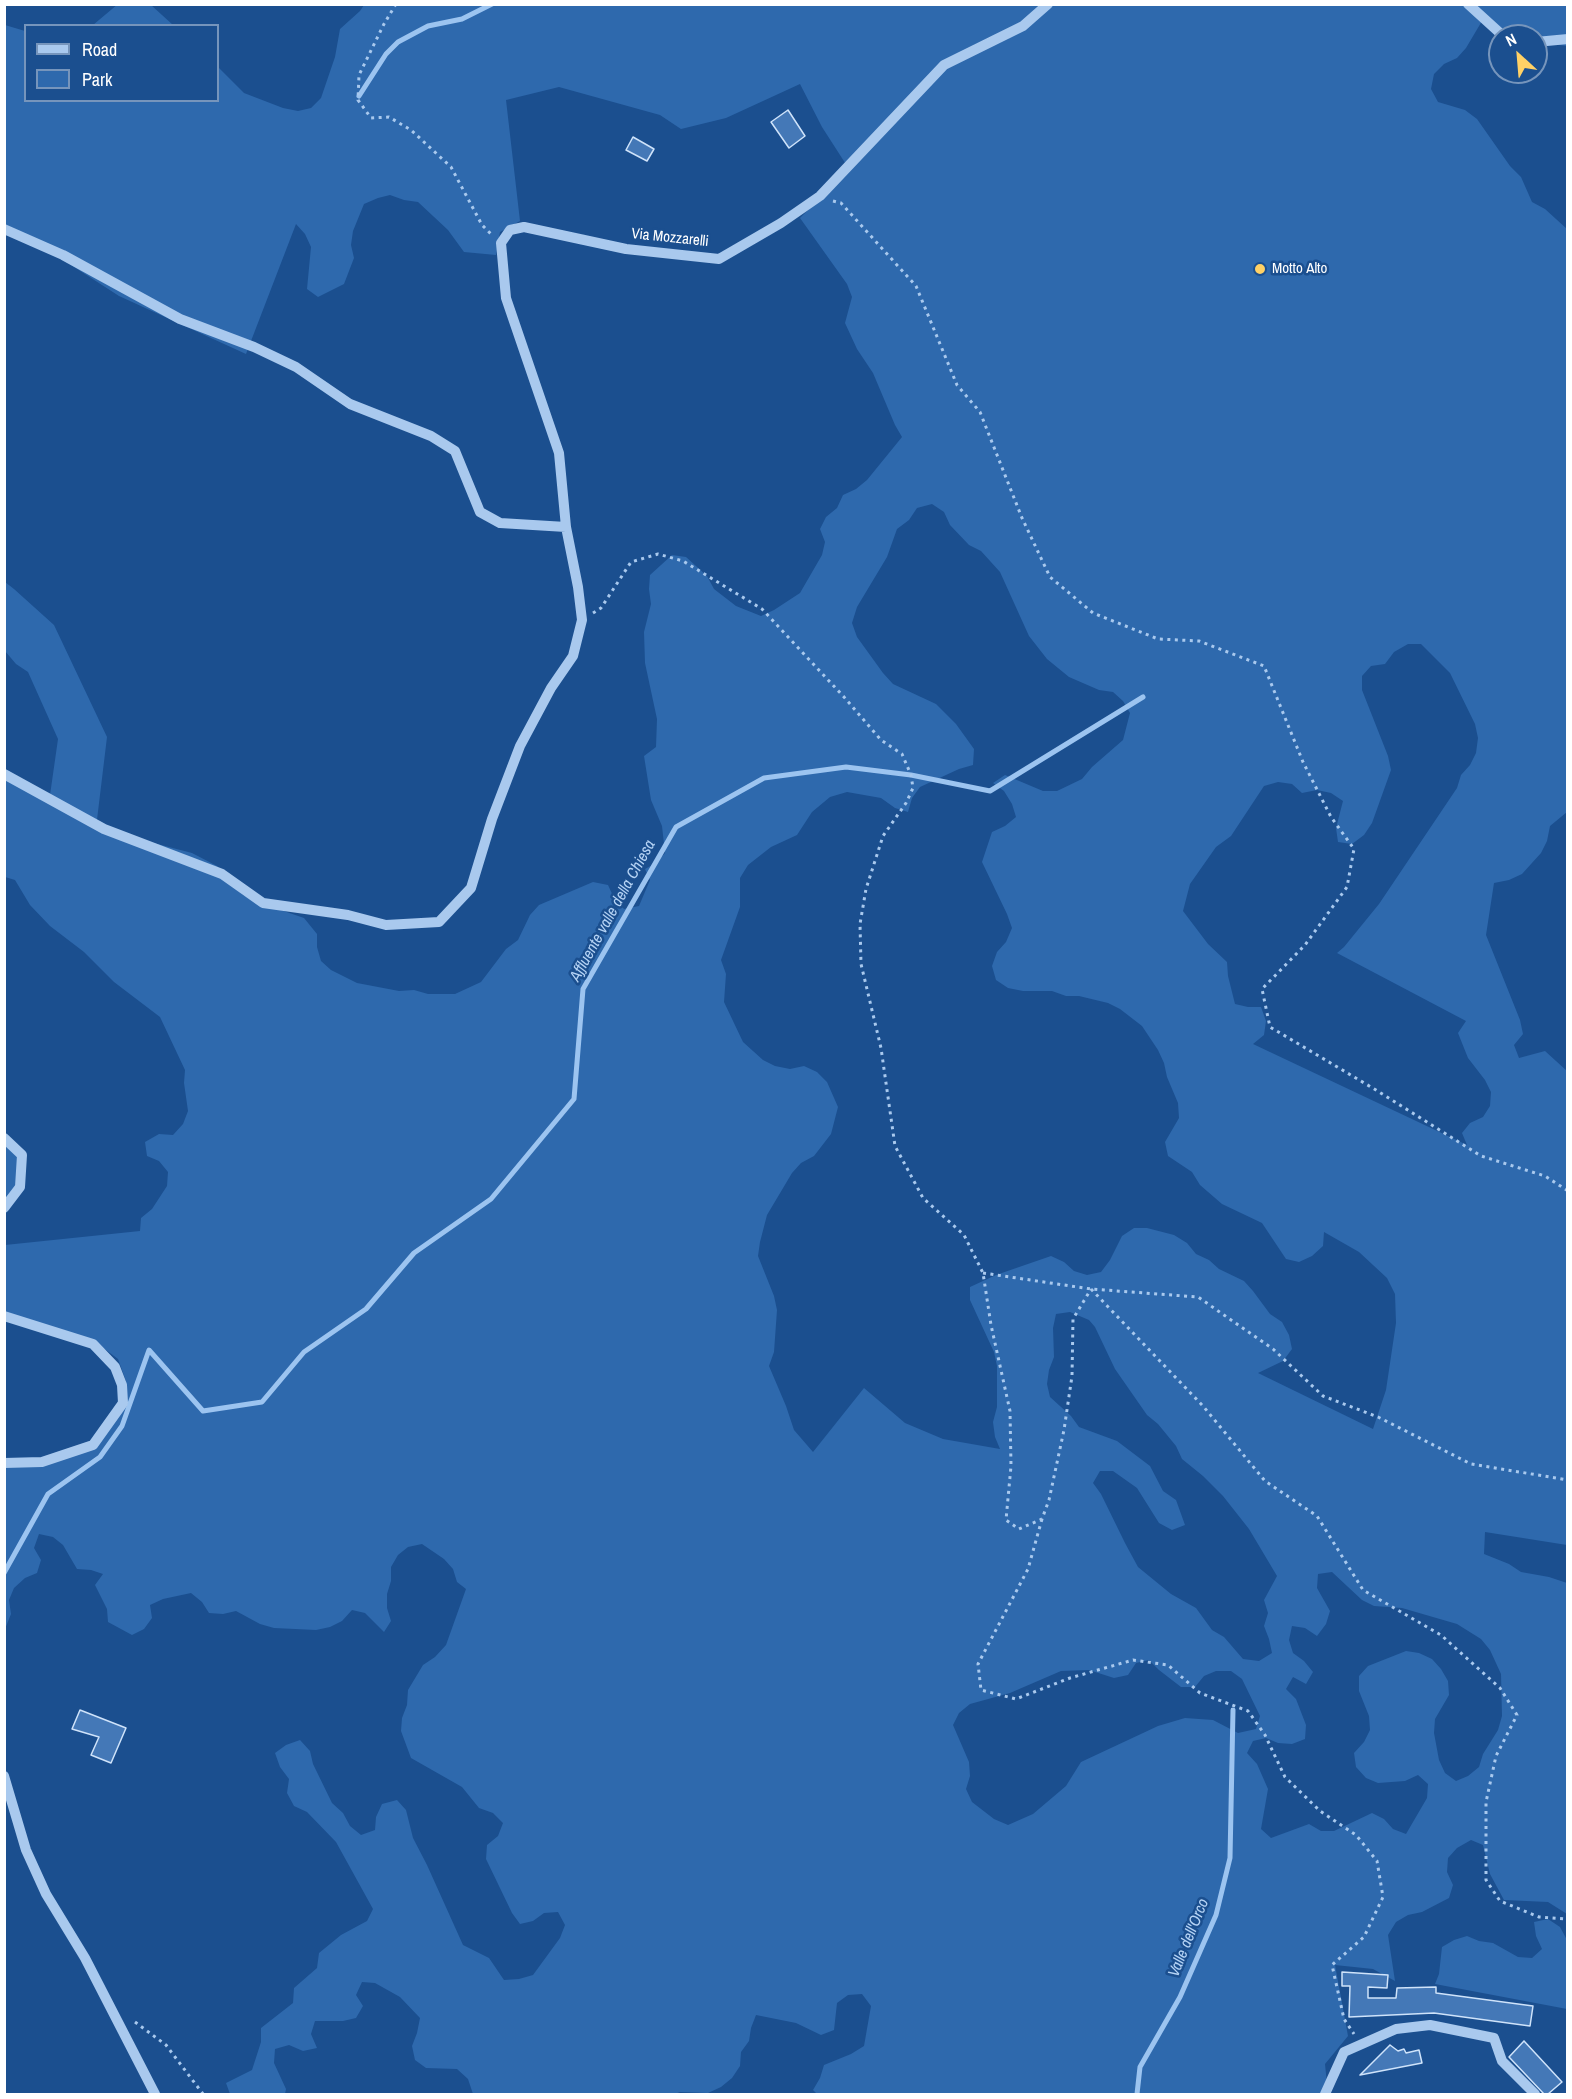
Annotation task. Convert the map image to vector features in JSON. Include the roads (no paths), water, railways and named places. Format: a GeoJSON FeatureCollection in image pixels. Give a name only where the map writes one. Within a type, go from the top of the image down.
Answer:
{"type":"FeatureCollection","features":[{"type":"Feature","properties":{"kind":"street","name":"Via Mozzarelli"},"geometry":{"type":"LineString","coordinates":[[566,527],[559,453],[506,298],[501,243],[510,230],[524,227],[626,249],[719,259],[781,223],[820,196],[944,65],[1023,26],[1048,4]]}},
{"type":"Feature","properties":{"kind":"street"},"geometry":{"type":"LineString","coordinates":[[1468,4],[1490,24]]}},
{"type":"Feature","properties":{"kind":"street"},"geometry":{"type":"LineString","coordinates":[[1548,41],[1568,39]]}},
{"type":"Feature","properties":{"kind":"street"},"geometry":{"type":"LineString","coordinates":[[4,229],[63,255],[180,319],[254,346],[296,367],[350,404],[431,436],[455,451],[480,512],[500,523],[566,527],[582,620],[573,656],[551,688],[520,746],[492,819],[471,888],[439,922],[386,926],[348,915],[263,903],[222,874],[104,829],[4,774]]}},
{"type":"Feature","properties":{"kind":"street"},"geometry":{"type":"LineString","coordinates":[[4,1138],[22,1155],[20,1187],[4,1208]]}},
{"type":"Feature","properties":{"kind":"street"},"geometry":{"type":"LineString","coordinates":[[4,1316],[93,1344],[115,1367],[122,1385],[123,1403],[93,1445],[42,1462],[4,1463]]}},
{"type":"Feature","properties":{"kind":"street"},"geometry":{"type":"LineString","coordinates":[[4,1776],[26,1850],[46,1894],[85,1958],[155,2094]]}},
{"type":"Feature","properties":{"kind":"street"},"geometry":{"type":"LineString","coordinates":[[1325,2094],[1344,2052],[1396,2029],[1430,2025],[1494,2038],[1502,2061],[1536,2094]]}},
{"type":"Feature","properties":{"kind":"waterway"},"geometry":{"type":"LineString","coordinates":[[359,96],[386,54],[398,42],[428,26],[462,19],[492,4]]}},
{"type":"Feature","properties":{"kind":"waterway","name":"Affluente valle della Chiesa"},"geometry":{"type":"LineString","coordinates":[[4,1573],[48,1494],[100,1457],[122,1426],[149,1350],[203,1411],[262,1402],[304,1352],[366,1309],[414,1253],[491,1199],[574,1099],[583,989],[676,827],[764,778],[846,767],[911,775],[990,791],[1143,697]]}},
{"type":"Feature","properties":{"kind":"waterway","name":"Valle dell'Orco"},"geometry":{"type":"LineString","coordinates":[[1137,2094],[1140,2067],[1180,1997],[1216,1915],[1230,1858],[1233,1710]]}},
{"type":"Feature","properties":{"kind":"place","name":"Motto Alto"},"geometry":{"type":"Point","coordinates":[1260,269]}}]}
